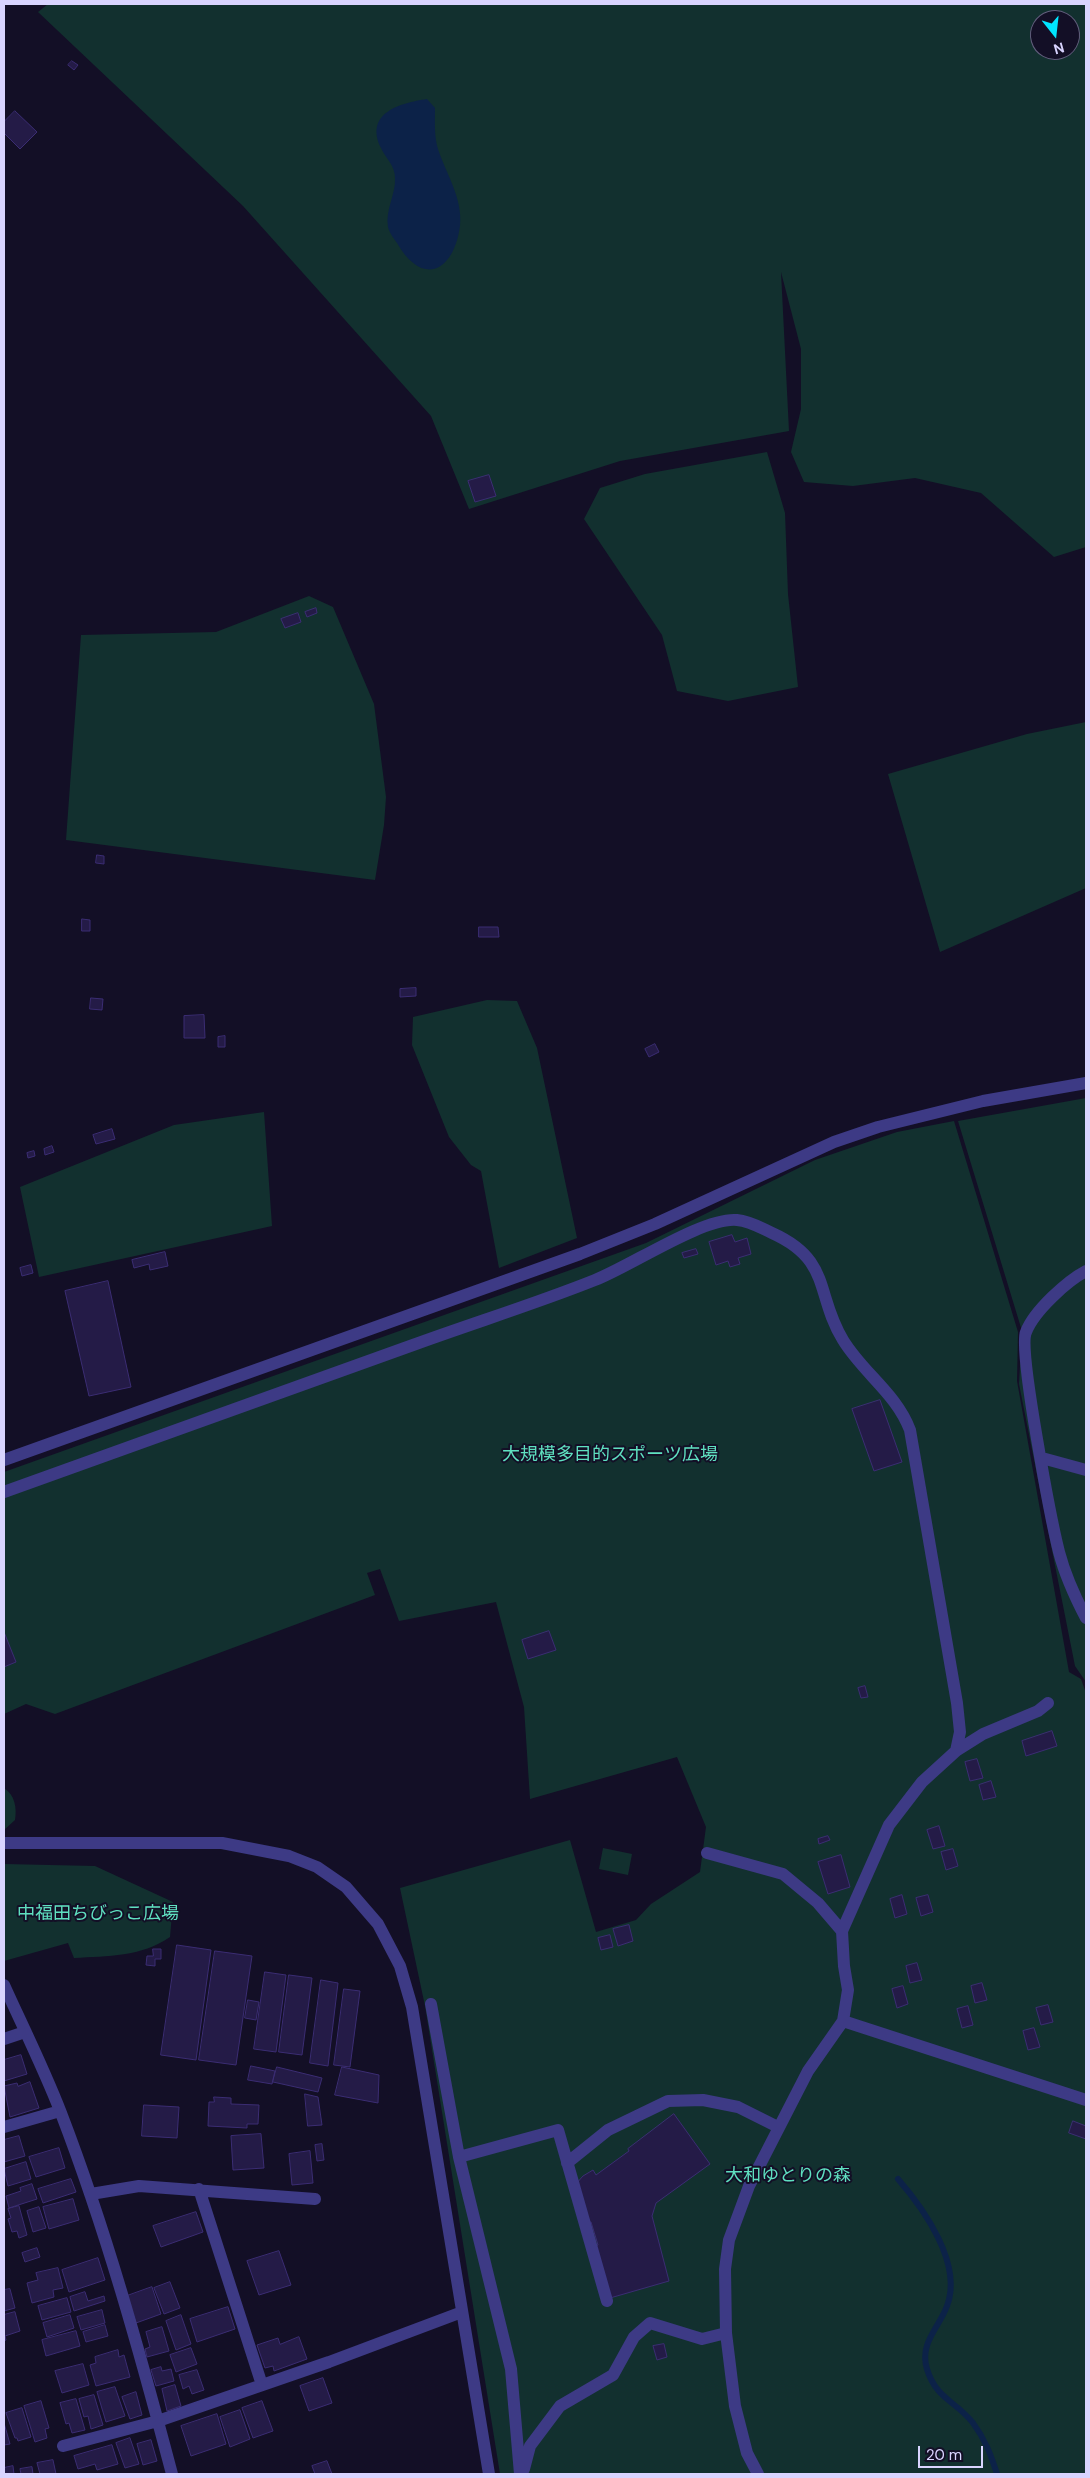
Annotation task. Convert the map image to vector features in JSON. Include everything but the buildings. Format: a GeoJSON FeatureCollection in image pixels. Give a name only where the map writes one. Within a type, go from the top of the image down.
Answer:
{"type":"FeatureCollection","features":[{"type":"Feature","properties":{"kind":"street"},"geometry":{"type":"LineString","coordinates":[[4,1460],[580,1254],[656,1224],[834,1142],[878,1127],[984,1101],[1086,1083]]}},
{"type":"Feature","properties":{"kind":"street"},"geometry":{"type":"LineString","coordinates":[[4,1492],[594,1280],[712,1224],[737,1220],[759,1226],[787,1239],[812,1263],[842,1339],[855,1357],[891,1395],[904,1414],[910,1430],[958,1703],[960,1732],[956,1751]]}},
{"type":"Feature","properties":{"kind":"street"},"geometry":{"type":"LineString","coordinates":[[1086,1270],[1051,1296],[1025,1332],[1027,1372],[1059,1552],[1074,1596],[1086,1618]]}},
{"type":"Feature","properties":{"kind":"street"},"geometry":{"type":"LineString","coordinates":[[1042,1458],[1086,1470]]}},
{"type":"Feature","properties":{"kind":"street"},"geometry":{"type":"LineString","coordinates":[[758,2474],[747,2452],[735,2406],[726,2333],[725,2268],[729,2240],[741,2204],[778,2127],[808,2071],[843,2021],[848,1990],[844,1966],[842,1931],[889,1825],[922,1782],[956,1751],[983,1734],[1038,1711],[1048,1703]]}},
{"type":"Feature","properties":{"kind":"street"},"geometry":{"type":"LineString","coordinates":[[4,1843],[222,1843],[290,1856],[317,1867],[346,1887],[378,1924],[400,1966],[412,2007],[490,2474]]}},
{"type":"Feature","properties":{"kind":"street"},"geometry":{"type":"LineString","coordinates":[[707,1853],[783,1874],[818,1903],[842,1931]]}},
{"type":"Feature","properties":{"kind":"street"},"geometry":{"type":"LineString","coordinates":[[4,1985],[60,2111],[90,2194],[172,2474]]}},
{"type":"Feature","properties":{"kind":"street"},"geometry":{"type":"LineString","coordinates":[[431,2004],[459,2157],[511,2369],[521,2474]]}},
{"type":"Feature","properties":{"kind":"street"},"geometry":{"type":"LineString","coordinates":[[843,2021],[1086,2100]]}},
{"type":"Feature","properties":{"kind":"street"},"geometry":{"type":"LineString","coordinates":[[4,2039],[26,2032]]}},
{"type":"Feature","properties":{"kind":"street"},"geometry":{"type":"LineString","coordinates":[[567,2163],[608,2130],[668,2101],[703,2100],[738,2107],[778,2127]]}},
{"type":"Feature","properties":{"kind":"street"},"geometry":{"type":"LineString","coordinates":[[4,2127],[60,2111]]}},
{"type":"Feature","properties":{"kind":"street"},"geometry":{"type":"LineString","coordinates":[[459,2157],[558,2130],[607,2300]]}},
{"type":"Feature","properties":{"kind":"street"},"geometry":{"type":"LineString","coordinates":[[90,2194],[139,2186],[315,2199]]}},
{"type":"Feature","properties":{"kind":"street"},"geometry":{"type":"LineString","coordinates":[[199,2189],[262,2385]]}},
{"type":"Feature","properties":{"kind":"street"},"geometry":{"type":"LineString","coordinates":[[63,2446],[158,2421],[462,2312]]}},
{"type":"Feature","properties":{"kind":"street"},"geometry":{"type":"LineString","coordinates":[[521,2474],[530,2446],[560,2406],[613,2375],[634,2337],[650,2323],[678,2333],[702,2338],[726,2333]]}},
{"type":"Feature","properties":{"kind":"green space"},"geometry":{"type":"Polygon","coordinates":[[[48,4],[1086,4],[1086,547],[1054,557],[981,493],[915,478],[853,486],[804,482],[791,452],[801,409],[801,349],[781,272],[789,431],[620,461],[469,509],[431,416],[243,206],[38,12],[48,4]]]}},
{"type":"Feature","properties":{"kind":"green space"},"geometry":{"type":"Polygon","coordinates":[[[767,452],[785,513],[788,594],[798,687],[728,701],[677,691],[662,635],[584,519],[600,488],[645,474],[767,452]]]}},
{"type":"Feature","properties":{"kind":"green space"},"geometry":{"type":"Polygon","coordinates":[[[309,596],[333,607],[374,704],[386,797],[384,825],[375,880],[66,840],[81,635],[216,632],[309,596]]]}},
{"type":"Feature","properties":{"kind":"green space"},"geometry":{"type":"Polygon","coordinates":[[[1086,722],[1086,888],[940,952],[888,774],[1027,734],[1086,722]]]}},
{"type":"Feature","properties":{"kind":"green space"},"geometry":{"type":"Polygon","coordinates":[[[487,1000],[517,1001],[537,1048],[577,1238],[499,1268],[481,1171],[471,1165],[449,1137],[412,1045],[413,1017],[487,1000]]]}},
{"type":"Feature","properties":{"kind":"green space"},"geometry":{"type":"Polygon","coordinates":[[[1086,1098],[1086,1682],[1075,1666],[1019,1384],[1022,1331],[958,1121],[1086,1098]]]}},
{"type":"Feature","properties":{"kind":"green space"},"geometry":{"type":"Polygon","coordinates":[[[264,1112],[272,1226],[39,1277],[20,1187],[174,1125],[264,1112]]]}},
{"type":"Feature","properties":{"kind":"green space","name":"大和ゆとりの森"},"geometry":{"type":"Polygon","coordinates":[[[954,1121],[1018,1332],[1017,1381],[1069,1672],[1081,1679],[1086,1693],[1086,2474],[500,2474],[425,2006],[400,1888],[570,1840],[596,1932],[636,1920],[651,1904],[700,1872],[706,1827],[677,1757],[530,1799],[524,1707],[496,1602],[399,1621],[380,1569],[367,1573],[375,1595],[55,1714],[26,1704],[4,1714],[4,1472],[646,1243],[815,1160],[897,1132],[954,1121]]]}},
{"type":"Feature","properties":{"kind":"green space"},"geometry":{"type":"Polygon","coordinates":[[[4,1788],[11,1794],[16,1811],[15,1820],[4,1830],[4,1788]]]}},
{"type":"Feature","properties":{"kind":"green space"},"geometry":{"type":"Polygon","coordinates":[[[603,1848],[632,1854],[628,1875],[599,1869],[603,1848]]]}},
{"type":"Feature","properties":{"kind":"green space","name":"中福田ちびっこ広場"},"geometry":{"type":"Polygon","coordinates":[[[4,1864],[95,1866],[173,1902],[170,1937],[159,1944],[124,1954],[74,1958],[68,1943],[4,1961],[4,1864]]]}},
{"type":"Feature","properties":{"kind":"water"},"geometry":{"type":"Polygon","coordinates":[[[427,99],[435,108],[437,144],[459,206],[460,226],[457,241],[451,254],[444,263],[436,268],[427,269],[417,266],[407,257],[389,229],[387,221],[395,184],[395,173],[381,148],[377,136],[377,126],[387,112],[396,107],[427,99]]]}},
{"type":"Feature","properties":{"kind":"waterway"},"geometry":{"type":"LineString","coordinates":[[898,2179],[929,2221],[945,2255],[950,2273],[951,2290],[947,2306],[931,2336],[926,2351],[927,2369],[931,2379],[941,2393],[973,2423],[987,2447],[997,2474]]}},
{"type":"Feature","properties":{"kind":"park label","name":"大規模多目的スポーツ広場"},"geometry":{"type":"Point","coordinates":[610,1455]}}]}
